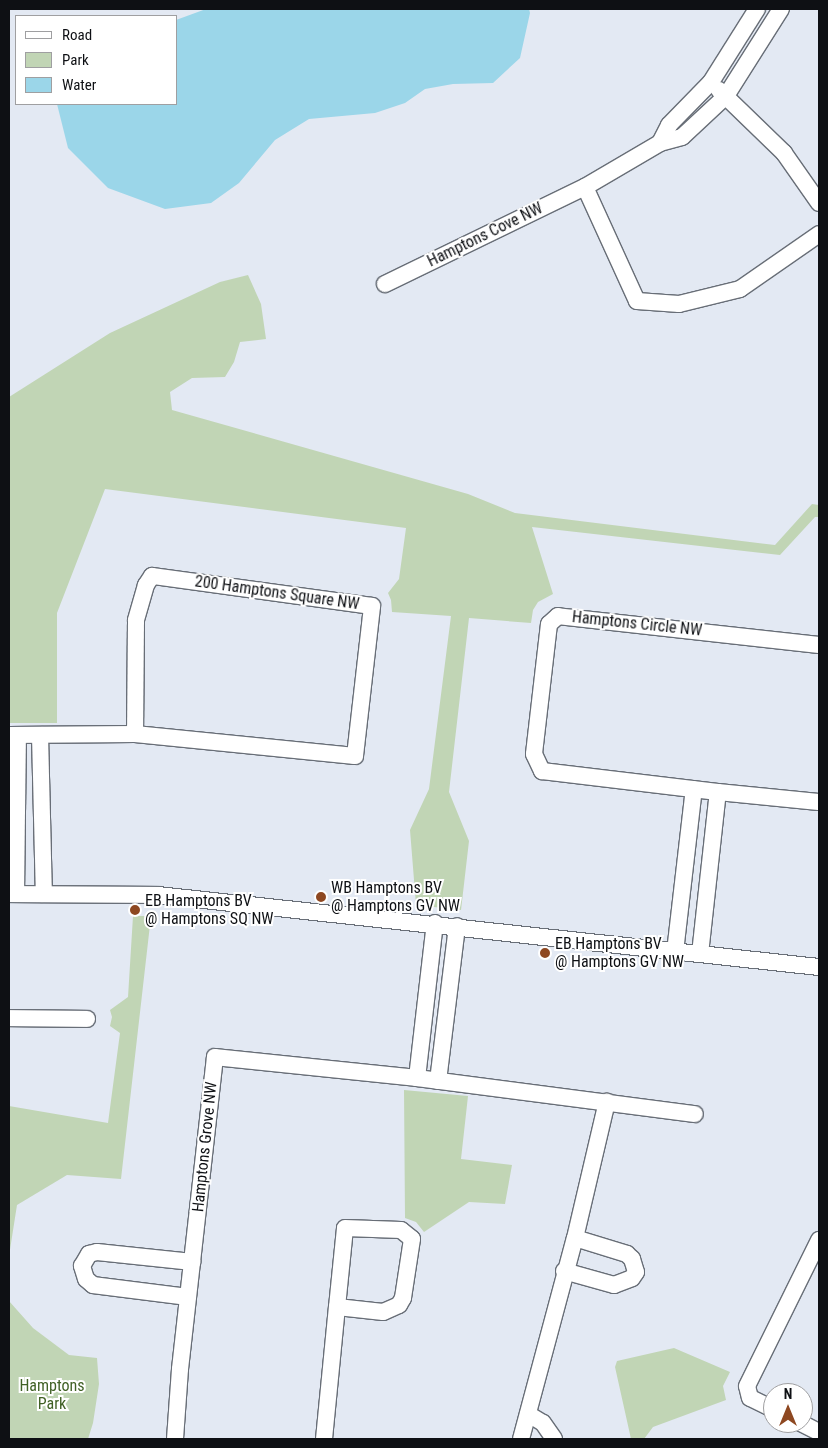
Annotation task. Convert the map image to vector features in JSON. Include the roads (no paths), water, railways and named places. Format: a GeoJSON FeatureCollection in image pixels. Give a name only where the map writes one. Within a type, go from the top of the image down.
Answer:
{"type":"FeatureCollection","features":[{"type":"Feature","properties":{"kind":"street"},"geometry":{"type":"LineString","coordinates":[[660,143],[669,125],[711,82],[757,9]]}},
{"type":"Feature","properties":{"kind":"street","name":"Hamptons Cove NW"},"geometry":{"type":"LineString","coordinates":[[385,284],[585,187],[660,143],[682,137],[726,96],[781,9]]}},
{"type":"Feature","properties":{"kind":"street"},"geometry":{"type":"LineString","coordinates":[[711,82],[784,153],[819,204]]}},
{"type":"Feature","properties":{"kind":"street"},"geometry":{"type":"LineString","coordinates":[[585,187],[637,300],[679,304],[740,289],[817,241]]}},
{"type":"Feature","properties":{"kind":"street","name":"200 Hamptons Square NW"},"geometry":{"type":"LineString","coordinates":[[13,735],[135,734],[355,756],[372,606],[152,576],[146,585],[136,621],[135,734]]}},
{"type":"Feature","properties":{"kind":"street","name":"Hamptons Circle NW"},"geometry":{"type":"LineString","coordinates":[[819,644],[558,616],[549,624],[534,754],[542,771],[819,802]]}},
{"type":"Feature","properties":{"kind":"street"},"geometry":{"type":"LineString","coordinates":[[13,735],[12,894],[158,895],[457,926],[819,967]]}},
{"type":"Feature","properties":{"kind":"street"},"geometry":{"type":"LineString","coordinates":[[40,735],[44,894]]}},
{"type":"Feature","properties":{"kind":"street"},"geometry":{"type":"LineString","coordinates":[[675,952],[694,789]]}},
{"type":"Feature","properties":{"kind":"street"},"geometry":{"type":"LineString","coordinates":[[700,954],[718,792]]}},
{"type":"Feature","properties":{"kind":"street"},"geometry":{"type":"LineString","coordinates":[[416,1078],[435,924]]}},
{"type":"Feature","properties":{"kind":"street"},"geometry":{"type":"LineString","coordinates":[[438,1081],[457,926]]}},
{"type":"Feature","properties":{"kind":"street"},"geometry":{"type":"LineString","coordinates":[[9,1018],[87,1019]]}},
{"type":"Feature","properties":{"kind":"street","name":"Hamptons Grove NW"},"geometry":{"type":"LineString","coordinates":[[175,1439],[188,1297],[215,1058],[416,1078],[695,1114]]}},
{"type":"Feature","properties":{"kind":"street"},"geometry":{"type":"LineString","coordinates":[[521,1439],[574,1238],[607,1102]]}},
{"type":"Feature","properties":{"kind":"street"},"geometry":{"type":"LineString","coordinates":[[324,1439],[337,1307],[345,1228],[401,1230],[412,1239],[403,1298],[399,1305],[383,1312],[337,1307]]}},
{"type":"Feature","properties":{"kind":"street"},"geometry":{"type":"LineString","coordinates":[[564,1272],[614,1285],[632,1278],[636,1272],[632,1259],[627,1254],[574,1238]]}},
{"type":"Feature","properties":{"kind":"street"},"geometry":{"type":"LineString","coordinates":[[763,1404],[750,1398],[747,1386],[819,1240]]}},
{"type":"Feature","properties":{"kind":"street"},"geometry":{"type":"LineString","coordinates":[[188,1297],[93,1285],[86,1279],[82,1266],[89,1254],[97,1252],[192,1262]]}},
{"type":"Feature","properties":{"kind":"street"},"geometry":{"type":"LineString","coordinates":[[528,1414],[543,1423],[554,1439]]}},
{"type":"Feature","properties":{"kind":"water"},"geometry":{"type":"Polygon","coordinates":[[[206,9],[529,9],[530,13],[520,58],[493,83],[453,84],[425,89],[405,103],[375,113],[309,119],[275,140],[239,183],[211,203],[165,209],[108,188],[68,148],[57,105],[178,105],[178,19],[206,9]]]}},
{"type":"Feature","properties":{"kind":"place","name":"WB Hamptons BV @ Hamptons GV NW"},"geometry":{"type":"Point","coordinates":[321,897]}},
{"type":"Feature","properties":{"kind":"place","name":"EB Hamptons BV @ Hamptons SQ NW"},"geometry":{"type":"Point","coordinates":[135,910]}},
{"type":"Feature","properties":{"kind":"place","name":"EB Hamptons BV @ Hamptons GV NW"},"geometry":{"type":"Point","coordinates":[545,953]}},
{"type":"Feature","properties":{"kind":"park label","name":"Hamptons Park"},"geometry":{"type":"Point","coordinates":[52,1395]}}]}
